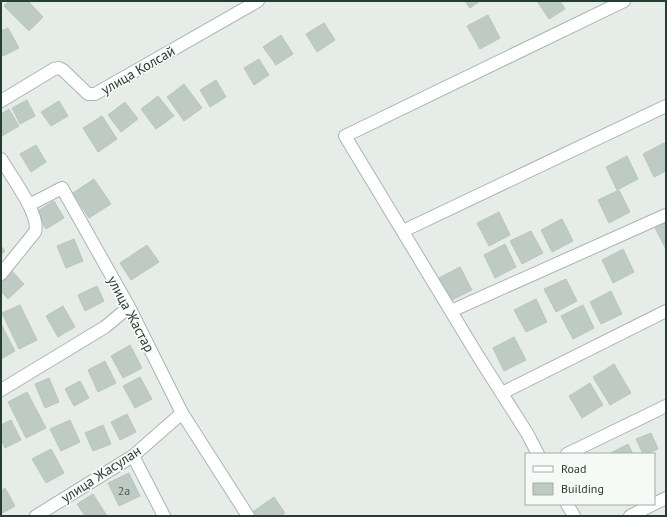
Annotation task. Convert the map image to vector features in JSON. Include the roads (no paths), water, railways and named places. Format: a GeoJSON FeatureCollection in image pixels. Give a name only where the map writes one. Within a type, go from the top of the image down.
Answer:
{"type":"FeatureCollection","features":[{"type":"Feature","properties":{"kind":"street","name":"улица Колсай"},"geometry":{"type":"LineString","coordinates":[[1,101],[54,69],[59,68],[88,94],[95,94],[258,1]]}},
{"type":"Feature","properties":{"kind":"street"},"geometry":{"type":"LineString","coordinates":[[537,453],[527,433],[345,136],[624,1]]}},
{"type":"Feature","properties":{"kind":"street"},"geometry":{"type":"LineString","coordinates":[[403,231],[666,106]]}},
{"type":"Feature","properties":{"kind":"street"},"geometry":{"type":"LineString","coordinates":[[1,160],[29,205],[36,223],[35,232],[1,274]]}},
{"type":"Feature","properties":{"kind":"street","name":"улица Жастар"},"geometry":{"type":"LineString","coordinates":[[29,205],[62,188],[129,307],[182,413],[248,516]]}},
{"type":"Feature","properties":{"kind":"street"},"geometry":{"type":"LineString","coordinates":[[451,311],[666,215]]}},
{"type":"Feature","properties":{"kind":"street"},"geometry":{"type":"LineString","coordinates":[[1,390],[105,327],[129,307]]}},
{"type":"Feature","properties":{"kind":"street"},"geometry":{"type":"LineString","coordinates":[[502,393],[666,311]]}},
{"type":"Feature","properties":{"kind":"street"},"geometry":{"type":"LineString","coordinates":[[569,453],[666,406]]}},
{"type":"Feature","properties":{"kind":"street","name":"улица Жасулан"},"geometry":{"type":"LineString","coordinates":[[36,516],[133,456],[182,413]]}},
{"type":"Feature","properties":{"kind":"street"},"geometry":{"type":"LineString","coordinates":[[133,456],[164,516]]}},
{"type":"Feature","properties":{"kind":"street"},"geometry":{"type":"LineString","coordinates":[[655,504],[666,498]]}},
{"type":"Feature","properties":{"kind":"street"},"geometry":{"type":"LineString","coordinates":[[568,505],[574,516]]}},
{"type":"Feature","properties":{"kind":"street"},"geometry":{"type":"LineString","coordinates":[[630,516],[652,505]]}}]}
